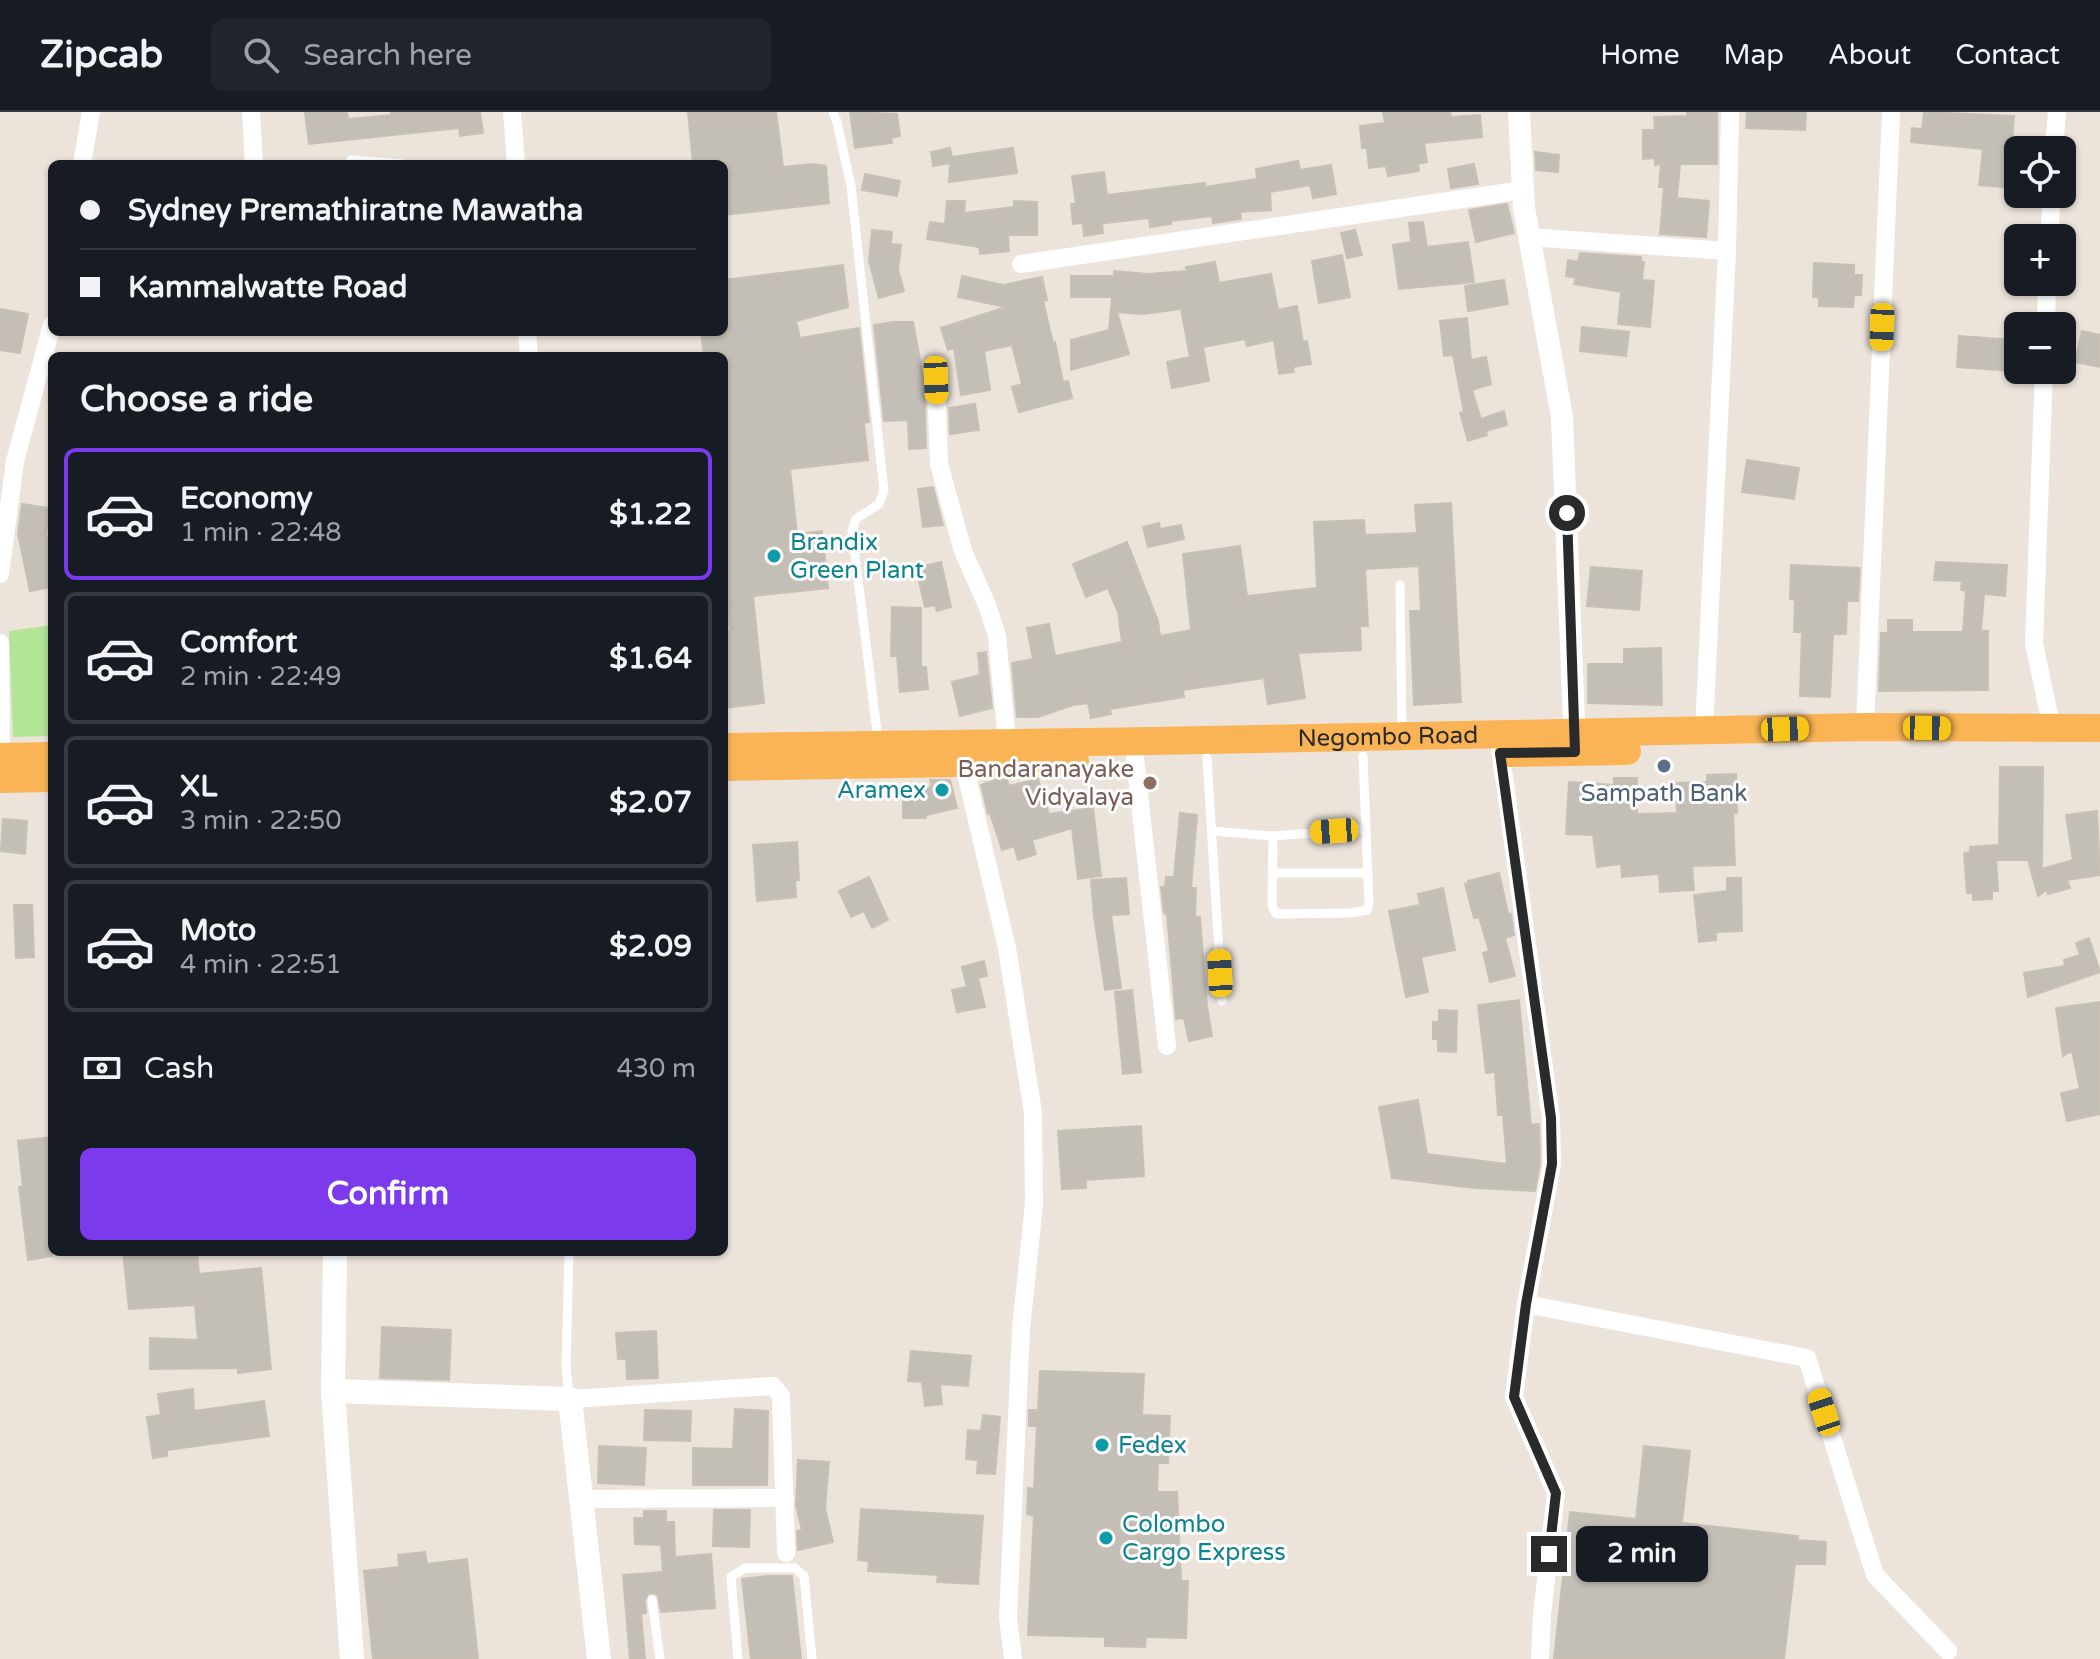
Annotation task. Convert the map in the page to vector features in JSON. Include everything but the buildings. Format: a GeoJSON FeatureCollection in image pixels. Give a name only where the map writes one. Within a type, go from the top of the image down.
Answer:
{"type":"FeatureCollection","features":[{"type":"Feature","properties":{"kind":"highway","name":"Negombo Road"},"geometry":{"type":"LineString","coordinates":[[1575,742],[1704,731],[1865,727],[2100,728]]}},
{"type":"Feature","properties":{"kind":"highway","name":"Negombo Road"},"geometry":{"type":"LineString","coordinates":[[728,767],[961,752],[1007,742],[1402,736],[1499,744]]}},
{"type":"Feature","properties":{"kind":"highway","name":"Negombo Road"},"geometry":{"type":"LineString","coordinates":[[728,747],[878,744],[961,752],[1135,759],[1363,756],[1499,744],[1575,742],[2100,744]]}},
{"type":"Feature","properties":{"kind":"highway"},"geometry":{"type":"LineString","coordinates":[[0,757],[48,756]]}},
{"type":"Feature","properties":{"kind":"highway"},"geometry":{"type":"LineString","coordinates":[[0,779],[48,778]]}},
{"type":"Feature","properties":{"kind":"main road"},"geometry":{"type":"LineString","coordinates":[[335,1256],[333,1391],[352,1659]]}},
{"type":"Feature","properties":{"kind":"main road"},"geometry":{"type":"LineString","coordinates":[[333,1391],[570,1399],[599,1659]]}},
{"type":"Feature","properties":{"kind":"street"},"geometry":{"type":"LineString","coordinates":[[83,160],[91,112]]}},
{"type":"Feature","properties":{"kind":"street"},"geometry":{"type":"LineString","coordinates":[[251,112],[254,160]]}},
{"type":"Feature","properties":{"kind":"street"},"geometry":{"type":"LineString","coordinates":[[512,112],[516,160]]}},
{"type":"Feature","properties":{"kind":"street"},"geometry":{"type":"LineString","coordinates":[[1519,112],[1529,237],[1562,417],[1575,742]]}},
{"type":"Feature","properties":{"kind":"street"},"geometry":{"type":"LineString","coordinates":[[1704,731],[1727,251],[1730,112]]}},
{"type":"Feature","properties":{"kind":"street"},"geometry":{"type":"LineString","coordinates":[[1865,727],[1891,112]]}},
{"type":"Feature","properties":{"kind":"street"},"geometry":{"type":"LineString","coordinates":[[2055,136],[2057,112]]}},
{"type":"Feature","properties":{"kind":"street"},"geometry":{"type":"LineString","coordinates":[[1021,264],[1523,190]]}},
{"type":"Feature","properties":{"kind":"street"},"geometry":{"type":"LineString","coordinates":[[1529,237],[1727,251]]}},
{"type":"Feature","properties":{"kind":"street"},"geometry":{"type":"LineString","coordinates":[[0,574],[15,461],[49,336]]}},
{"type":"Feature","properties":{"kind":"street"},"geometry":{"type":"LineString","coordinates":[[936,380],[939,464],[963,551],[997,636],[1007,742]]}},
{"type":"Feature","properties":{"kind":"street"},"geometry":{"type":"LineString","coordinates":[[2043,384],[2034,643],[2052,729]]}},
{"type":"Feature","properties":{"kind":"street"},"geometry":{"type":"LineString","coordinates":[[0,643],[0,757]]}},
{"type":"Feature","properties":{"kind":"street"},"geometry":{"type":"LineString","coordinates":[[1499,744],[1551,1118],[1552,1164],[1526,1304],[1514,1397],[1556,1493],[1540,1659]]}},
{"type":"Feature","properties":{"kind":"street"},"geometry":{"type":"LineString","coordinates":[[961,752],[1007,948],[1033,1113],[1034,1204],[1021,1329],[1008,1617],[1013,1659]]}},
{"type":"Feature","properties":{"kind":"street"},"geometry":{"type":"LineString","coordinates":[[1135,759],[1167,1046]]}},
{"type":"Feature","properties":{"kind":"street"},"geometry":{"type":"LineString","coordinates":[[1526,1304],[1807,1358],[1875,1575],[1948,1651]]}},
{"type":"Feature","properties":{"kind":"street"},"geometry":{"type":"LineString","coordinates":[[570,1399],[773,1386],[781,1396],[786,1553]]}},
{"type":"Feature","properties":{"kind":"street"},"geometry":{"type":"LineString","coordinates":[[581,1499],[785,1498]]}},
{"type":"Feature","properties":{"kind":"lane"},"geometry":{"type":"LineString","coordinates":[[833,112],[851,186],[884,491],[879,504],[856,519],[852,531],[878,744]]}},
{"type":"Feature","properties":{"kind":"lane"},"geometry":{"type":"LineString","coordinates":[[1400,585],[1402,736]]}},
{"type":"Feature","properties":{"kind":"lane"},"geometry":{"type":"LineString","coordinates":[[1273,836],[1272,906],[1276,914],[1367,910],[1363,756]]}},
{"type":"Feature","properties":{"kind":"lane"},"geometry":{"type":"LineString","coordinates":[[1207,758],[1222,1001]]}},
{"type":"Feature","properties":{"kind":"lane"},"geometry":{"type":"LineString","coordinates":[[1212,831],[1273,836],[1365,829]]}},
{"type":"Feature","properties":{"kind":"lane"},"geometry":{"type":"LineString","coordinates":[[1272,873],[1368,873]]}},
{"type":"Feature","properties":{"kind":"lane"},"geometry":{"type":"LineString","coordinates":[[569,1256],[566,1367],[570,1399]]}},
{"type":"Feature","properties":{"kind":"lane"},"geometry":{"type":"LineString","coordinates":[[738,1659],[731,1577],[745,1568],[795,1568],[804,1576],[812,1659]]}},
{"type":"Feature","properties":{"kind":"lane"},"geometry":{"type":"LineString","coordinates":[[652,1600],[660,1659]]}},
{"type":"Feature","properties":{"kind":"green space"},"geometry":{"type":"Polygon","coordinates":[[[48,626],[48,736],[13,737],[9,631],[48,626]]]}},
{"type":"Feature","properties":{"kind":"place","name":"Brandix Green Plant"},"geometry":{"type":"Point","coordinates":[774,556]}},
{"type":"Feature","properties":{"kind":"place","name":"Sampath Bank"},"geometry":{"type":"Point","coordinates":[1664,766]}},
{"type":"Feature","properties":{"kind":"place","name":"Bandaranayake Vidyalaya"},"geometry":{"type":"Point","coordinates":[1150,783]}},
{"type":"Feature","properties":{"kind":"place","name":"Aramex"},"geometry":{"type":"Point","coordinates":[942,790]}},
{"type":"Feature","properties":{"kind":"place","name":"Fedex"},"geometry":{"type":"Point","coordinates":[1102,1445]}},
{"type":"Feature","properties":{"kind":"place","name":"Colombo Cargo Express"},"geometry":{"type":"Point","coordinates":[1106,1538]}},
{"type":"Feature","properties":{"kind":"route"},"geometry":{"type":"LineString","coordinates":[[1549,1554],[1556,1493],[1514,1397],[1526,1304],[1552,1164],[1551,1118],[1500,753],[1575,752],[1567,513]]}}]}
